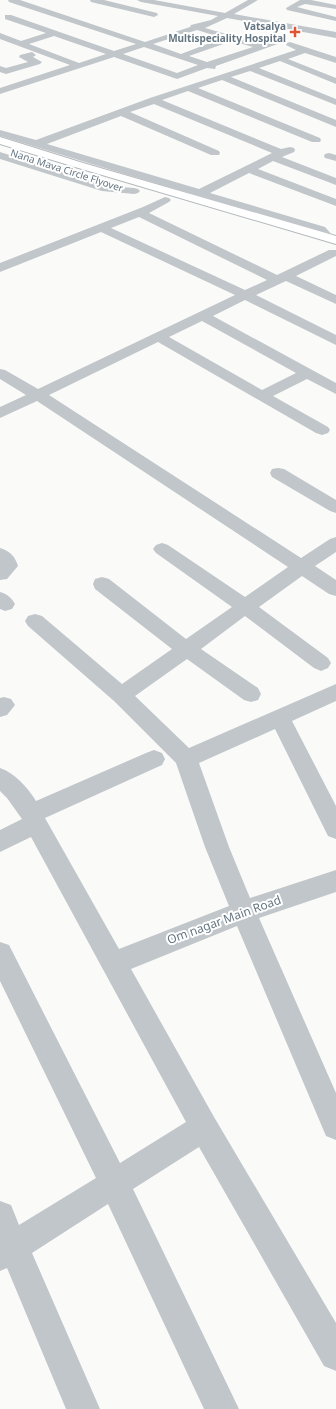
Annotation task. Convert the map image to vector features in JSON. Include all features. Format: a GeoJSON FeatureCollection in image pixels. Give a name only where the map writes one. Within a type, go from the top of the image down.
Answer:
{"type":"FeatureCollection","features":[{"type":"Feature","properties":{"kind":"highway","name":"Nana Mava Circle Flyover"},"geometry":{"type":"LineString","coordinates":[[0,140],[91,168],[197,195],[333,246]]}},
{"type":"Feature","properties":{"kind":"highway","name":"Nana Mava Circle Flyover"},"geometry":{"type":"LineString","coordinates":[[1,154],[45,163],[165,200],[333,246]]}},
{"type":"Feature","properties":{"kind":"highway"},"geometry":{"type":"LineString","coordinates":[[78,157],[91,168]]}},
{"type":"Feature","properties":{"kind":"street"},"geometry":{"type":"LineString","coordinates":[[12,0],[24,10]]}},
{"type":"Feature","properties":{"kind":"street"},"geometry":{"type":"LineString","coordinates":[[144,0],[336,35]]}},
{"type":"Feature","properties":{"kind":"street"},"geometry":{"type":"LineString","coordinates":[[0,91],[214,22],[254,0]]}},
{"type":"Feature","properties":{"kind":"street"},"geometry":{"type":"LineString","coordinates":[[85,6],[97,1],[162,17]]}},
{"type":"Feature","properties":{"kind":"street"},"geometry":{"type":"LineString","coordinates":[[336,7],[304,1],[290,8],[336,19]]}},
{"type":"Feature","properties":{"kind":"street"},"geometry":{"type":"LineString","coordinates":[[4,19],[40,4],[56,14],[148,44],[232,74]]}},
{"type":"Feature","properties":{"kind":"street"},"geometry":{"type":"LineString","coordinates":[[114,15],[134,9]]}},
{"type":"Feature","properties":{"kind":"street"},"geometry":{"type":"LineString","coordinates":[[56,14],[70,10]]}},
{"type":"Feature","properties":{"kind":"street"},"geometry":{"type":"LineString","coordinates":[[4,19],[115,54],[177,76],[277,39],[313,44]]}},
{"type":"Feature","properties":{"kind":"street"},"geometry":{"type":"LineString","coordinates":[[19,44],[100,20]]}},
{"type":"Feature","properties":{"kind":"street"},"geometry":{"type":"LineString","coordinates":[[183,23],[260,46]]}},
{"type":"Feature","properties":{"kind":"street"},"geometry":{"type":"LineString","coordinates":[[288,27],[274,36],[277,39],[303,50],[336,60]]}},
{"type":"Feature","properties":{"kind":"street"},"geometry":{"type":"LineString","coordinates":[[325,33],[336,27]]}},
{"type":"Feature","properties":{"kind":"street"},"geometry":{"type":"LineString","coordinates":[[0,36],[80,66]]}},
{"type":"Feature","properties":{"kind":"street"},"geometry":{"type":"LineString","coordinates":[[182,56],[232,38]]}},
{"type":"Feature","properties":{"kind":"street"},"geometry":{"type":"LineString","coordinates":[[36,144],[153,100],[303,50]]}},
{"type":"Feature","properties":{"kind":"street"},"geometry":{"type":"LineString","coordinates":[[24,57],[42,52]]}},
{"type":"Feature","properties":{"kind":"street"},"geometry":{"type":"LineString","coordinates":[[0,69],[6,71],[37,62],[12,54]]}},
{"type":"Feature","properties":{"kind":"street"},"geometry":{"type":"LineString","coordinates":[[279,58],[336,81]]}},
{"type":"Feature","properties":{"kind":"street"},"geometry":{"type":"LineString","coordinates":[[250,68],[336,102]]}},
{"type":"Feature","properties":{"kind":"street"},"geometry":{"type":"LineString","coordinates":[[222,77],[336,124]]}},
{"type":"Feature","properties":{"kind":"street"},"geometry":{"type":"LineString","coordinates":[[189,88],[311,139]]}},
{"type":"Feature","properties":{"kind":"street"},"geometry":{"type":"LineString","coordinates":[[153,100],[336,182]]}},
{"type":"Feature","properties":{"kind":"street"},"geometry":{"type":"LineString","coordinates":[[121,112],[216,153]]}},
{"type":"Feature","properties":{"kind":"street"},"geometry":{"type":"LineString","coordinates":[[0,133],[197,195],[311,139],[336,124]]}},
{"type":"Feature","properties":{"kind":"street"},"geometry":{"type":"LineString","coordinates":[[1,154],[106,189],[134,191]]}},
{"type":"Feature","properties":{"kind":"street"},"geometry":{"type":"LineString","coordinates":[[336,154],[329,156],[336,158]]}},
{"type":"Feature","properties":{"kind":"street"},"geometry":{"type":"LineString","coordinates":[[249,169],[336,203]]}},
{"type":"Feature","properties":{"kind":"street"},"geometry":{"type":"LineString","coordinates":[[0,268],[139,213],[165,200]]}},
{"type":"Feature","properties":{"kind":"street"},"geometry":{"type":"LineString","coordinates":[[139,213],[281,278],[336,300]]}},
{"type":"Feature","properties":{"kind":"street"},"geometry":{"type":"LineString","coordinates":[[101,228],[336,341]]}},
{"type":"Feature","properties":{"kind":"street"},"geometry":{"type":"LineString","coordinates":[[0,413],[281,278],[333,246]]}},
{"type":"Feature","properties":{"kind":"street"},"geometry":{"type":"LineString","coordinates":[[203,316],[336,389]]}},
{"type":"Feature","properties":{"kind":"street"},"geometry":{"type":"LineString","coordinates":[[159,337],[322,430]]}},
{"type":"Feature","properties":{"kind":"street"},"geometry":{"type":"LineString","coordinates":[[0,373],[38,395],[336,589]]}},
{"type":"Feature","properties":{"kind":"street"},"geometry":{"type":"LineString","coordinates":[[261,396],[307,373]]}},
{"type":"Feature","properties":{"kind":"street"},"geometry":{"type":"LineString","coordinates":[[278,473],[336,507]]}},
{"type":"Feature","properties":{"kind":"street"},"geometry":{"type":"LineString","coordinates":[[121,695],[187,650],[301,566],[336,543]]}},
{"type":"Feature","properties":{"kind":"street"},"geometry":{"type":"LineString","coordinates":[[162,549],[246,607],[321,663]]}},
{"type":"Feature","properties":{"kind":"street"},"geometry":{"type":"LineString","coordinates":[[0,554],[8,560],[9,566],[0,574]]}},
{"type":"Feature","properties":{"kind":"street"},"geometry":{"type":"LineString","coordinates":[[102,584],[187,650],[251,694]]}},
{"type":"Feature","properties":{"kind":"street"},"geometry":{"type":"LineString","coordinates":[[35,621],[121,695],[186,759],[217,847],[243,911],[336,1126]]}},
{"type":"Feature","properties":{"kind":"street"},"geometry":{"type":"LineString","coordinates":[[186,759],[336,692]]}},
{"type":"Feature","properties":{"kind":"street"},"geometry":{"type":"LineString","coordinates":[[280,717],[336,829]]}},
{"type":"Feature","properties":{"kind":"street"},"geometry":{"type":"LineString","coordinates":[[0,842],[34,819],[154,759]]}},
{"type":"Feature","properties":{"kind":"street"},"geometry":{"type":"LineString","coordinates":[[0,777],[15,791],[34,819],[204,1126],[336,1354]]}},
{"type":"Feature","properties":{"kind":"street","name":"Om nagar Main Road"},"geometry":{"type":"LineString","coordinates":[[114,964],[147,948],[243,911],[336,881]]}},
{"type":"Feature","properties":{"kind":"street"},"geometry":{"type":"LineString","coordinates":[[0,954],[114,1183],[222,1409]]}},
{"type":"Feature","properties":{"kind":"street"},"geometry":{"type":"LineString","coordinates":[[6,1251],[204,1126]]}},
{"type":"Feature","properties":{"kind":"street"},"geometry":{"type":"LineString","coordinates":[[0,1216],[6,1251],[83,1409]]}},
{"type":"Feature","properties":{"kind":"place","name":"Vatsalya Multispeciality Hospital"},"geometry":{"type":"Point","coordinates":[295,32]}}]}
